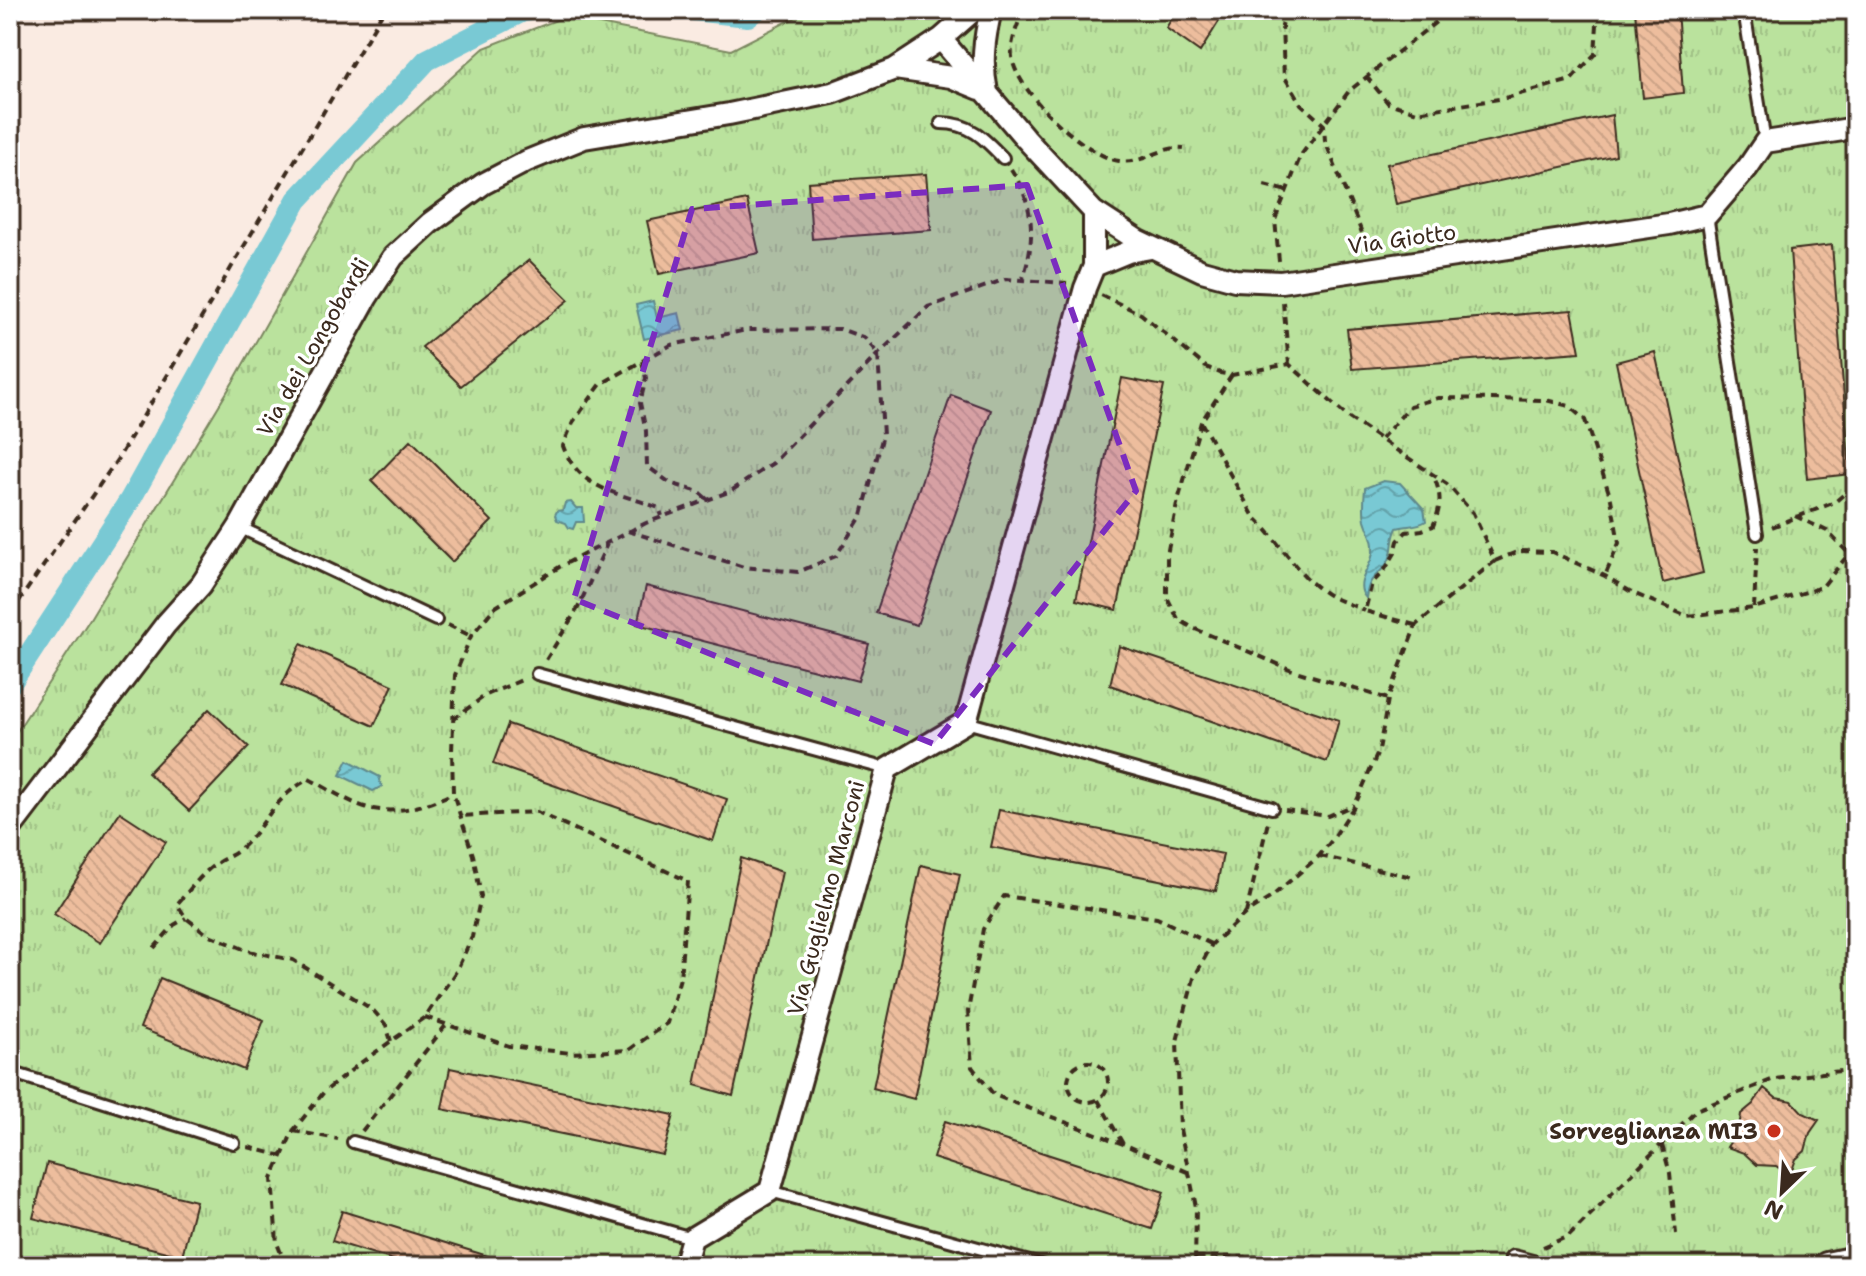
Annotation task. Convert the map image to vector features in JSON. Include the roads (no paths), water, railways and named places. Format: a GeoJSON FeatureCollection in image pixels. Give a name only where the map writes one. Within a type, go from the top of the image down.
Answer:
{"type":"FeatureCollection","features":[{"type":"Feature","properties":{"kind":"street","name":"Via dei Longobardi"},"geometry":{"type":"LineString","coordinates":[[10,829],[166,624],[201,585],[239,527],[367,297],[393,257],[430,223],[483,184],[527,161],[584,138],[832,93],[895,69],[941,39],[974,10]]}},
{"type":"Feature","properties":{"kind":"street"},"geometry":{"type":"LineString","coordinates":[[987,92],[982,48],[991,10]]}},
{"type":"Feature","properties":{"kind":"street","name":"Via Giotto"},"geometry":{"type":"LineString","coordinates":[[941,39],[1026,139],[1094,212],[1151,248],[1202,271],[1235,280],[1281,282],[1669,224],[1707,215]]}},
{"type":"Feature","properties":{"kind":"street","name":"Via Giotto"},"geometry":{"type":"LineString","coordinates":[[895,69],[951,77],[987,92]]}},
{"type":"Feature","properties":{"kind":"street"},"geometry":{"type":"LineString","coordinates":[[1707,215],[1765,142],[1856,128]]}},
{"type":"Feature","properties":{"kind":"street"},"geometry":{"type":"LineString","coordinates":[[966,722],[1085,288],[1094,266],[1094,212]]}},
{"type":"Feature","properties":{"kind":"street"},"geometry":{"type":"LineString","coordinates":[[1094,266],[1128,252],[1151,248]]}},
{"type":"Feature","properties":{"kind":"street","name":"Via Guglielmo Marconi"},"geometry":{"type":"LineString","coordinates":[[770,1191],[887,769],[966,722]]}},
{"type":"Feature","properties":{"kind":"street"},"geometry":{"type":"LineString","coordinates":[[684,1266],[692,1238],[770,1191]]}},
{"type":"Feature","properties":{"kind":"street"},"geometry":{"type":"LineString","coordinates":[[1514,1259],[1540,1266]]}},
{"type":"Feature","properties":{"kind":"street"},"geometry":{"type":"LineString","coordinates":[[1827,1266],[1856,1260]]}},
{"type":"Feature","properties":{"kind":"lane"},"geometry":{"type":"LineString","coordinates":[[1744,10],[1765,142]]}},
{"type":"Feature","properties":{"kind":"lane"},"geometry":{"type":"LineString","coordinates":[[941,123],[955,123],[976,131],[1003,158]]}},
{"type":"Feature","properties":{"kind":"lane"},"geometry":{"type":"LineString","coordinates":[[1707,215],[1757,534]]}},
{"type":"Feature","properties":{"kind":"lane"},"geometry":{"type":"LineString","coordinates":[[239,527],[436,620]]}},
{"type":"Feature","properties":{"kind":"lane"},"geometry":{"type":"LineString","coordinates":[[537,674],[887,769]]}},
{"type":"Feature","properties":{"kind":"lane"},"geometry":{"type":"LineString","coordinates":[[966,722],[1272,808]]}},
{"type":"Feature","properties":{"kind":"lane"},"geometry":{"type":"LineString","coordinates":[[10,1072],[234,1143]]}},
{"type":"Feature","properties":{"kind":"lane"},"geometry":{"type":"LineString","coordinates":[[353,1142],[692,1238]]}},
{"type":"Feature","properties":{"kind":"lane"},"geometry":{"type":"LineString","coordinates":[[770,1191],[1044,1266]]}},
{"type":"Feature","properties":{"kind":"water"},"geometry":{"type":"Polygon","coordinates":[[[653,301],[657,318],[679,313],[683,330],[644,339],[636,305],[653,301]]]}},
{"type":"Feature","properties":{"kind":"water"},"geometry":{"type":"Polygon","coordinates":[[[1383,481],[1400,483],[1424,509],[1426,521],[1397,528],[1389,560],[1372,579],[1366,598],[1361,588],[1373,547],[1364,516],[1365,488],[1383,481]]]}},
{"type":"Feature","properties":{"kind":"water"},"geometry":{"type":"Polygon","coordinates":[[[571,502],[576,508],[583,508],[584,522],[576,522],[573,529],[557,520],[555,515],[563,510],[565,503],[571,502]]]}},
{"type":"Feature","properties":{"kind":"water"},"geometry":{"type":"Polygon","coordinates":[[[348,760],[380,777],[382,786],[373,791],[340,775],[348,760]]]}},
{"type":"Feature","properties":{"kind":"waterway"},"geometry":{"type":"LineString","coordinates":[[10,684],[130,500],[297,200],[427,60],[530,10]]}},
{"type":"Feature","properties":{"kind":"waterway"},"geometry":{"type":"LineString","coordinates":[[693,10],[748,16],[756,10]]}},
{"type":"Feature","properties":{"kind":"place","name":"Sorveglianza MI3"},"geometry":{"type":"Point","coordinates":[1774,1131]}}]}
